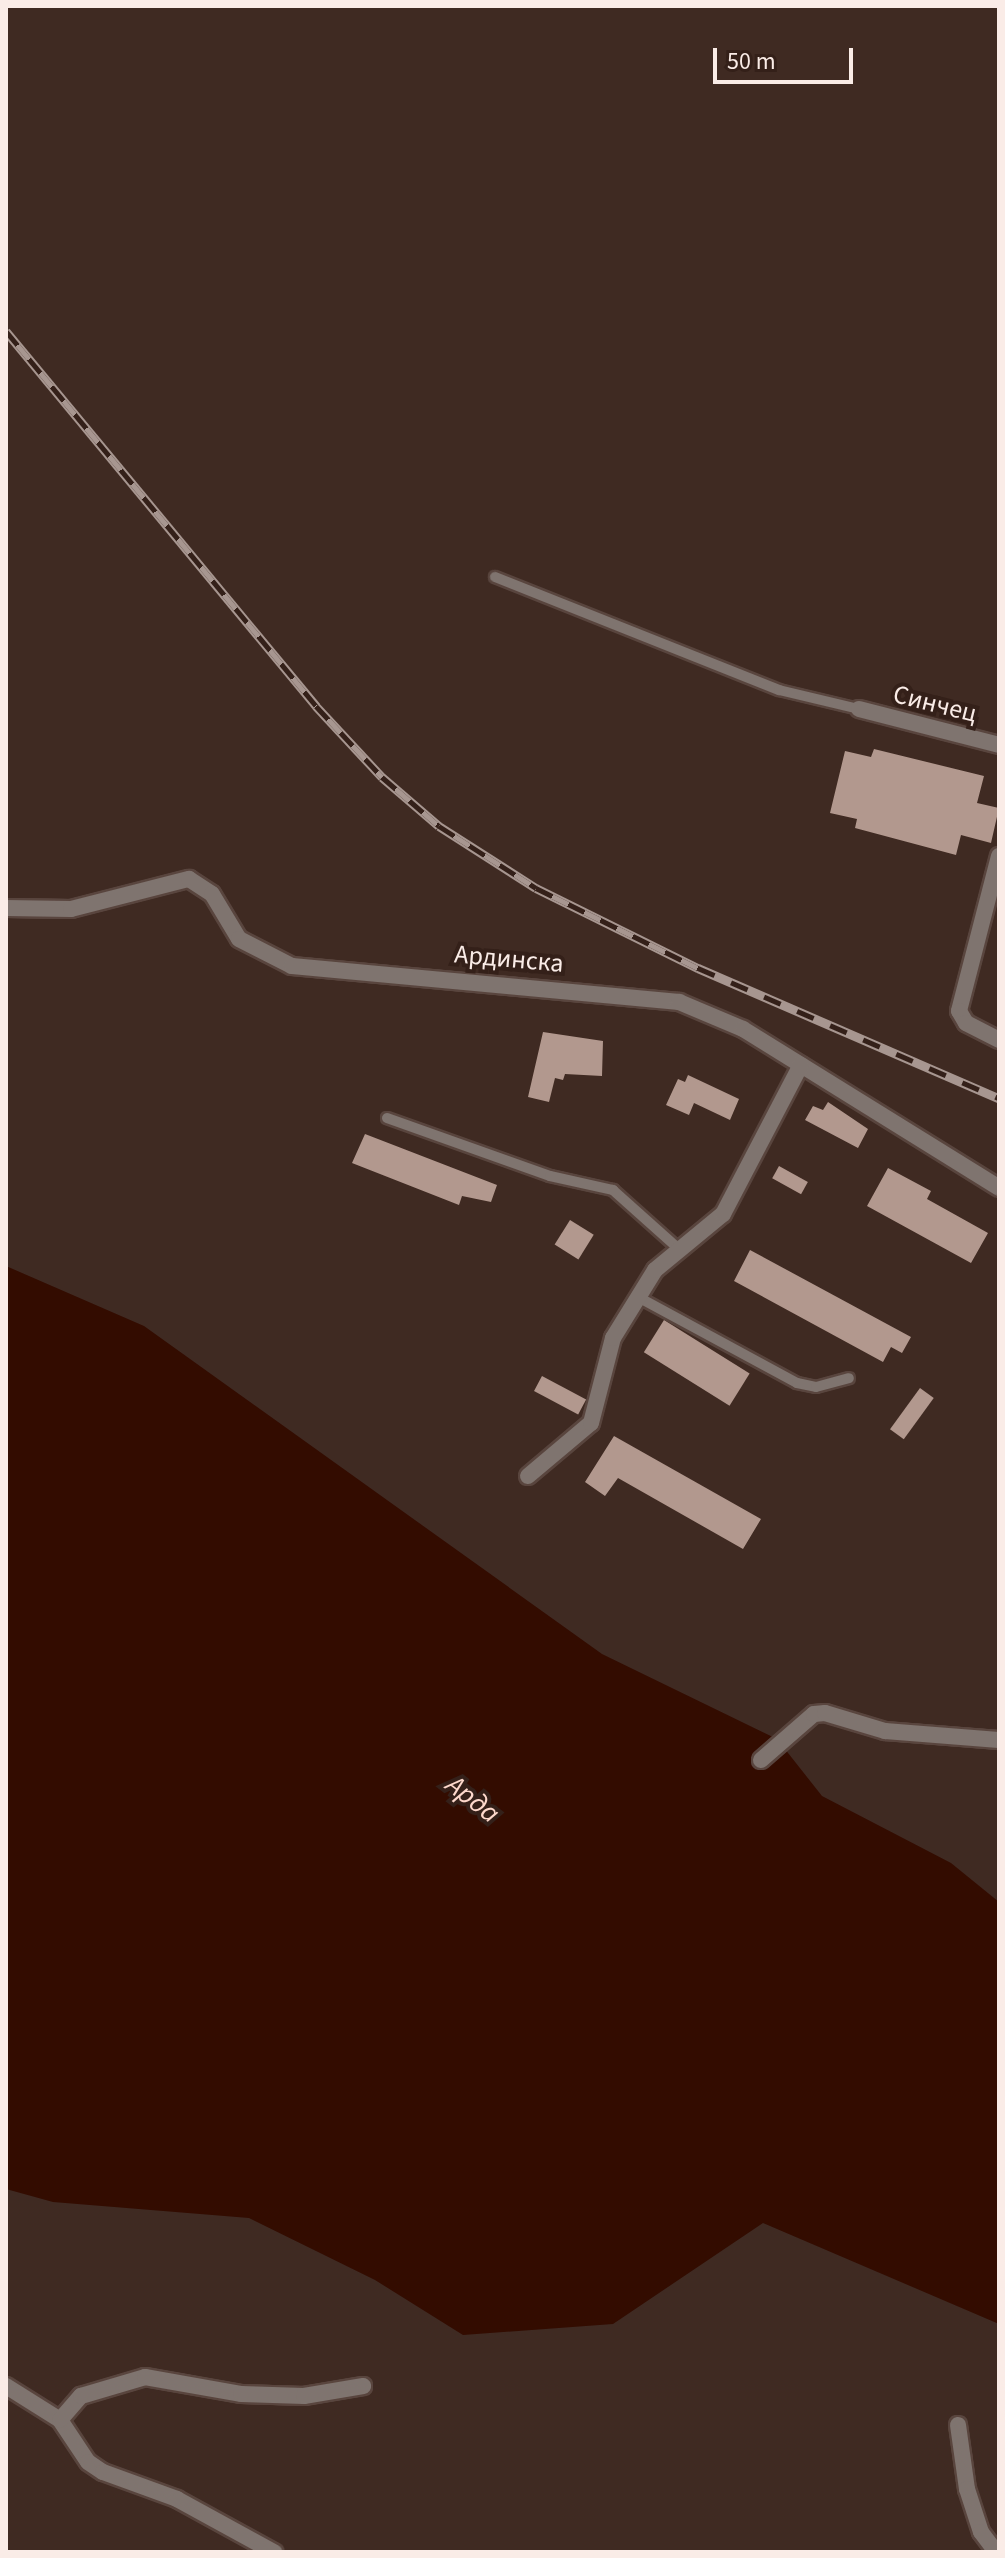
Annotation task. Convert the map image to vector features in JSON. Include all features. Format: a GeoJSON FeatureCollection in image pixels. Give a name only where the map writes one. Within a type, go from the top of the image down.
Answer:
{"type":"FeatureCollection","features":[{"type":"Feature","properties":{"kind":"street","name":"Синчец"},"geometry":{"type":"LineString","coordinates":[[859,709],[999,745]]}},
{"type":"Feature","properties":{"kind":"street"},"geometry":{"type":"LineString","coordinates":[[999,856],[959,1011],[966,1023],[999,1040]]}},
{"type":"Feature","properties":{"kind":"street","name":"Ардинска"},"geometry":{"type":"LineString","coordinates":[[6,908],[71,909],[189,879],[212,894],[239,939],[292,966],[679,1002],[743,1029],[999,1188]]}},
{"type":"Feature","properties":{"kind":"street"},"geometry":{"type":"LineString","coordinates":[[528,1476],[591,1423],[613,1338],[655,1270],[723,1214],[801,1065]]}},
{"type":"Feature","properties":{"kind":"street"},"geometry":{"type":"LineString","coordinates":[[761,1760],[814,1714],[825,1713],[885,1731],[999,1740]]}},
{"type":"Feature","properties":{"kind":"street"},"geometry":{"type":"LineString","coordinates":[[60,2420],[81,2396],[145,2377],[241,2394],[304,2396],[363,2386]]}},
{"type":"Feature","properties":{"kind":"street"},"geometry":{"type":"LineString","coordinates":[[6,2386],[60,2420],[88,2462],[103,2472],[177,2499],[274,2552]]}},
{"type":"Feature","properties":{"kind":"street"},"geometry":{"type":"LineString","coordinates":[[958,2425],[967,2489],[981,2532],[997,2551]]}},
{"type":"Feature","properties":{"kind":"lane"},"geometry":{"type":"LineString","coordinates":[[495,577],[779,690],[859,709]]}},
{"type":"Feature","properties":{"kind":"lane"},"geometry":{"type":"LineString","coordinates":[[387,1118],[550,1176],[613,1190],[679,1249]]}},
{"type":"Feature","properties":{"kind":"lane"},"geometry":{"type":"LineString","coordinates":[[638,1297],[797,1383],[816,1387],[849,1378]]}},
{"type":"Feature","properties":{"kind":"water","name":"Арда"},"geometry":{"type":"Polygon","coordinates":[[[6,1266],[144,1326],[602,1654],[777,1739],[822,1796],[951,1863],[999,1902],[999,2324],[763,2223],[613,2324],[463,2335],[375,2280],[249,2218],[53,2202],[6,2189],[6,1266]]]}},
{"type":"Feature","properties":{"kind":"building"},"geometry":{"type":"Polygon","coordinates":[[[874,749],[984,776],[977,803],[999,808],[991,843],[961,835],[956,855],[855,828],[857,819],[830,813],[845,751],[871,757],[874,749]]]}},
{"type":"Feature","properties":{"kind":"building"},"geometry":{"type":"Polygon","coordinates":[[[543,1032],[603,1041],[602,1076],[565,1074],[563,1080],[555,1078],[549,1102],[528,1097],[543,1032]]]}},
{"type":"Feature","properties":{"kind":"building"},"geometry":{"type":"Polygon","coordinates":[[[688,1075],[739,1099],[730,1120],[694,1103],[689,1115],[666,1105],[678,1079],[685,1082],[688,1075]]]}},
{"type":"Feature","properties":{"kind":"building"},"geometry":{"type":"Polygon","coordinates":[[[828,1102],[868,1129],[858,1148],[805,1120],[813,1106],[823,1110],[828,1102]]]}},
{"type":"Feature","properties":{"kind":"building"},"geometry":{"type":"Polygon","coordinates":[[[365,1134],[497,1185],[491,1202],[462,1196],[459,1205],[352,1163],[365,1134]]]}},
{"type":"Feature","properties":{"kind":"building"},"geometry":{"type":"Polygon","coordinates":[[[779,1166],[808,1182],[801,1194],[772,1178],[779,1166]]]}},
{"type":"Feature","properties":{"kind":"building"},"geometry":{"type":"Polygon","coordinates":[[[888,1168],[931,1191],[927,1199],[988,1233],[971,1263],[867,1206],[888,1168]]]}},
{"type":"Feature","properties":{"kind":"building"},"geometry":{"type":"Polygon","coordinates":[[[570,1220],[594,1235],[578,1259],[555,1245],[570,1220]]]}},
{"type":"Feature","properties":{"kind":"building"},"geometry":{"type":"Polygon","coordinates":[[[750,1250],[911,1337],[902,1353],[891,1347],[883,1362],[734,1281],[750,1250]]]}},
{"type":"Feature","properties":{"kind":"building"},"geometry":{"type":"Polygon","coordinates":[[[664,1320],[750,1374],[730,1406],[644,1352],[664,1320]]]}},
{"type":"Feature","properties":{"kind":"building"},"geometry":{"type":"Polygon","coordinates":[[[542,1376],[586,1399],[578,1414],[534,1391],[542,1376]]]}},
{"type":"Feature","properties":{"kind":"building"},"geometry":{"type":"Polygon","coordinates":[[[920,1388],[934,1398],[904,1439],[890,1429],[920,1388]]]}},
{"type":"Feature","properties":{"kind":"building"},"geometry":{"type":"Polygon","coordinates":[[[614,1436],[761,1519],[743,1549],[618,1478],[605,1496],[585,1482],[614,1436]]]}},
{"type":"Feature","properties":{"kind":"railway"},"geometry":{"type":"LineString","coordinates":[[6,331],[316,706],[382,777],[439,826],[536,888],[698,968],[999,1098]]}}]}
